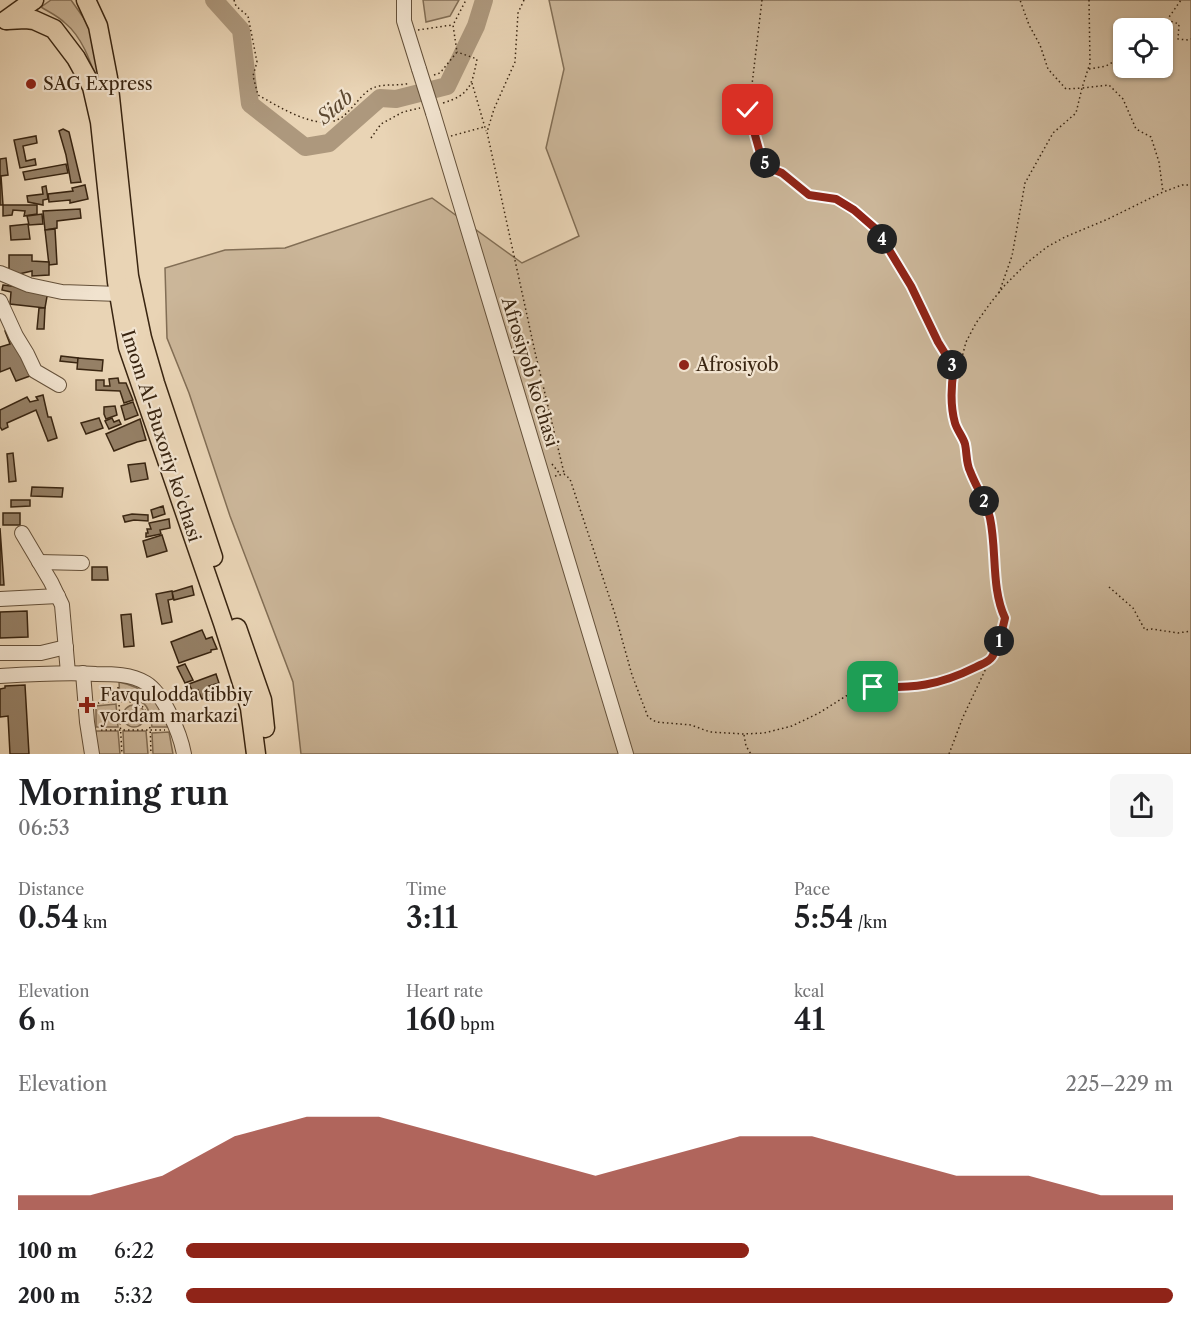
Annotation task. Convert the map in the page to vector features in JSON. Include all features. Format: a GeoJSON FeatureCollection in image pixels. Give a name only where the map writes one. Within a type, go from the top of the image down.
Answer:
{"type":"FeatureCollection","features":[{"type":"Feature","properties":{"kind":"main road"},"geometry":{"type":"LineString","coordinates":[[4,22],[34,0]]}},
{"type":"Feature","properties":{"kind":"main road","name":"Imom Al-Buxoriy ko'chasi"},"geometry":{"type":"LineString","coordinates":[[86,0],[98,26],[108,78],[129,276],[142,338],[148,385],[250,708],[256,754]]}},
{"type":"Feature","properties":{"kind":"main road","name":"Imom Al-Buxoriy ko'chasi"},"geometry":{"type":"LineString","coordinates":[[4,22],[34,20],[54,29],[76,58],[92,87],[100,122],[119,294],[128,347],[148,385],[262,700],[268,754]]}},
{"type":"Feature","properties":{"kind":"street","name":"Afrosiyob ko'chasi"},"geometry":{"type":"LineString","coordinates":[[404,0],[404,21],[626,754]]}},
{"type":"Feature","properties":{"kind":"street"},"geometry":{"type":"LineString","coordinates":[[0,273],[29,285],[62,292],[119,294]]}},
{"type":"Feature","properties":{"kind":"street"},"geometry":{"type":"LineString","coordinates":[[0,301],[35,371],[59,386]]}},
{"type":"Feature","properties":{"kind":"street"},"geometry":{"type":"LineString","coordinates":[[22,533],[62,605],[68,673]]}},
{"type":"Feature","properties":{"kind":"street"},"geometry":{"type":"LineString","coordinates":[[39,562],[82,562]]}},
{"type":"Feature","properties":{"kind":"street"},"geometry":{"type":"LineString","coordinates":[[0,599],[58,596]]}},
{"type":"Feature","properties":{"kind":"street"},"geometry":{"type":"LineString","coordinates":[[0,652],[41,653],[66,647]]}},
{"type":"Feature","properties":{"kind":"street"},"geometry":{"type":"LineString","coordinates":[[83,673],[92,754]]}},
{"type":"Feature","properties":{"kind":"street"},"geometry":{"type":"LineString","coordinates":[[0,676],[83,673],[133,677],[147,683],[157,692],[177,730],[183,754]]}},
{"type":"Feature","properties":{"kind":"path"},"geometry":{"type":"LineString","coordinates":[[234,0],[236,6],[248,16],[257,62],[253,76],[258,95],[294,116],[324,123],[340,119],[369,90],[382,84],[405,85],[422,76],[440,74],[457,52],[453,25],[465,0]]}},
{"type":"Feature","properties":{"kind":"path"},"geometry":{"type":"LineString","coordinates":[[487,132],[494,109],[515,62],[518,13],[524,0]]}},
{"type":"Feature","properties":{"kind":"path"},"geometry":{"type":"LineString","coordinates":[[762,0],[748,110],[760,153],[767,167],[782,173],[809,195],[836,199],[854,210],[877,230],[911,286],[938,342],[954,368]]}},
{"type":"Feature","properties":{"kind":"path"},"geometry":{"type":"LineString","coordinates":[[1020,0],[1048,69],[1066,89],[1108,85],[1123,99],[1136,129],[1151,137],[1159,162],[1163,192]]}},
{"type":"Feature","properties":{"kind":"path"},"geometry":{"type":"LineString","coordinates":[[998,294],[1012,256],[1025,183],[1053,133],[1076,113],[1089,69],[1089,0]]}},
{"type":"Feature","properties":{"kind":"path"},"geometry":{"type":"LineString","coordinates":[[1168,18],[1181,0]]}},
{"type":"Feature","properties":{"kind":"path"},"geometry":{"type":"LineString","coordinates":[[1173,22],[1179,24],[1178,39],[1191,39]]}},
{"type":"Feature","properties":{"kind":"path"},"geometry":{"type":"LineString","coordinates":[[417,31],[453,25]]}},
{"type":"Feature","properties":{"kind":"path"},"geometry":{"type":"LineString","coordinates":[[457,52],[477,59]]}},
{"type":"Feature","properties":{"kind":"path"},"geometry":{"type":"LineString","coordinates":[[1089,69],[1106,66],[1113,62]]}},
{"type":"Feature","properties":{"kind":"path"},"geometry":{"type":"LineString","coordinates":[[472,82],[487,132],[564,474],[570,480],[615,614],[632,675],[648,717],[656,722],[691,725],[710,732],[764,733],[792,726],[846,696],[873,687],[912,688],[938,683],[990,660]]}},
{"type":"Feature","properties":{"kind":"path"},"geometry":{"type":"LineString","coordinates":[[445,137],[485,127]]}},
{"type":"Feature","properties":{"kind":"path"},"geometry":{"type":"LineString","coordinates":[[949,754],[963,717],[998,645],[1005,618],[1000,606],[989,515],[969,470],[965,444],[955,422],[950,388],[954,368],[961,361],[966,342],[976,323],[998,294],[1028,262],[1047,247],[1163,192],[1182,185],[1191,185]]}},
{"type":"Feature","properties":{"kind":"path"},"geometry":{"type":"LineString","coordinates":[[544,479],[564,474]]}},
{"type":"Feature","properties":{"kind":"path"},"geometry":{"type":"LineString","coordinates":[[1109,587],[1132,608],[1145,630],[1152,628],[1178,633],[1191,631]]}},
{"type":"Feature","properties":{"kind":"path"},"geometry":{"type":"LineString","coordinates":[[117,674],[122,754]]}},
{"type":"Feature","properties":{"kind":"path"},"geometry":{"type":"LineString","coordinates":[[85,703],[139,703],[145,708],[149,719],[151,754]]}},
{"type":"Feature","properties":{"kind":"path"},"geometry":{"type":"LineString","coordinates":[[88,729],[177,730]]}},
{"type":"Feature","properties":{"kind":"path"},"geometry":{"type":"LineString","coordinates":[[744,734],[746,746],[751,754]]}},
{"type":"Feature","properties":{"kind":"shaded area"},"geometry":{"type":"Polygon","coordinates":[[[51,0],[71,0],[93,35],[104,100],[89,59],[73,30],[41,7],[51,0]]]}},
{"type":"Feature","properties":{"kind":"shaded area"},"geometry":{"type":"Polygon","coordinates":[[[423,0],[459,0],[450,16],[426,22],[423,0]]]}},
{"type":"Feature","properties":{"kind":"shaded area","name":"Afrosiyob"},"geometry":{"type":"Polygon","coordinates":[[[549,0],[1191,0],[1191,754],[301,754],[293,682],[230,516],[189,393],[167,338],[165,268],[225,250],[285,248],[432,198],[522,263],[579,236],[546,148],[564,69],[549,0]]]}},
{"type":"Feature","properties":{"kind":"shaded area"},"geometry":{"type":"Polygon","coordinates":[[[119,682],[137,688],[151,697],[161,710],[168,727],[152,727],[147,707],[140,701],[120,699],[119,682]]]}},
{"type":"Feature","properties":{"kind":"shaded area"},"geometry":{"type":"Polygon","coordinates":[[[116,704],[118,727],[96,727],[96,706],[116,704]]]}},
{"type":"Feature","properties":{"kind":"shaded area"},"geometry":{"type":"Polygon","coordinates":[[[134,705],[142,708],[145,716],[142,724],[134,727],[126,724],[123,716],[126,708],[134,705]]]}},
{"type":"Feature","properties":{"kind":"shaded area"},"geometry":{"type":"Polygon","coordinates":[[[96,731],[118,731],[120,754],[99,754],[96,745],[96,731]]]}},
{"type":"Feature","properties":{"kind":"shaded area"},"geometry":{"type":"Polygon","coordinates":[[[123,731],[146,731],[148,754],[124,754],[123,731]]]}},
{"type":"Feature","properties":{"kind":"shaded area"},"geometry":{"type":"Polygon","coordinates":[[[169,732],[173,754],[153,754],[152,733],[169,732]]]}},
{"type":"Feature","properties":{"kind":"building"},"geometry":{"type":"Polygon","coordinates":[[[63,129],[69,132],[81,182],[71,183],[59,131],[63,129]]]}},
{"type":"Feature","properties":{"kind":"building"},"geometry":{"type":"Polygon","coordinates":[[[36,136],[37,143],[23,146],[26,161],[35,159],[36,165],[20,168],[14,140],[36,136]]]}},
{"type":"Feature","properties":{"kind":"building"},"geometry":{"type":"Polygon","coordinates":[[[6,158],[8,175],[1,176],[3,205],[0,205],[0,159],[6,158]]]}},
{"type":"Feature","properties":{"kind":"building"},"geometry":{"type":"Polygon","coordinates":[[[66,164],[68,173],[25,180],[23,172],[66,164]]]}},
{"type":"Feature","properties":{"kind":"building"},"geometry":{"type":"Polygon","coordinates":[[[85,185],[88,199],[70,203],[70,200],[49,202],[48,194],[73,191],[72,188],[85,185]]]}},
{"type":"Feature","properties":{"kind":"building"},"geometry":{"type":"Polygon","coordinates":[[[46,186],[48,199],[43,200],[43,205],[28,202],[27,196],[43,194],[42,187],[46,186]]]}},
{"type":"Feature","properties":{"kind":"building"},"geometry":{"type":"Polygon","coordinates":[[[3,205],[37,205],[37,214],[24,216],[25,211],[13,210],[12,215],[3,216],[3,205]]]}},
{"type":"Feature","properties":{"kind":"building"},"geometry":{"type":"Polygon","coordinates":[[[80,209],[81,218],[57,221],[57,228],[45,230],[43,211],[80,209]]]}},
{"type":"Feature","properties":{"kind":"building"},"geometry":{"type":"Polygon","coordinates":[[[42,214],[43,224],[29,225],[27,216],[42,214]]]}},
{"type":"Feature","properties":{"kind":"building"},"geometry":{"type":"Polygon","coordinates":[[[28,224],[30,239],[11,240],[10,226],[28,224]]]}},
{"type":"Feature","properties":{"kind":"building"},"geometry":{"type":"Polygon","coordinates":[[[55,229],[57,264],[49,265],[45,230],[55,229]]]}},
{"type":"Feature","properties":{"kind":"building"},"geometry":{"type":"Polygon","coordinates":[[[9,255],[32,255],[32,261],[49,262],[49,275],[32,276],[32,271],[19,274],[9,271],[9,255]]]}},
{"type":"Feature","properties":{"kind":"building"},"geometry":{"type":"Polygon","coordinates":[[[3,285],[48,291],[45,308],[10,304],[11,292],[2,290],[3,285]]]}},
{"type":"Feature","properties":{"kind":"building"},"geometry":{"type":"Polygon","coordinates":[[[39,308],[45,308],[44,329],[37,329],[39,308]]]}},
{"type":"Feature","properties":{"kind":"building"},"geometry":{"type":"Polygon","coordinates":[[[10,329],[30,376],[16,381],[10,368],[0,372],[0,347],[10,344],[5,331],[10,329]]]}},
{"type":"Feature","properties":{"kind":"building"},"geometry":{"type":"Polygon","coordinates":[[[61,356],[78,358],[78,363],[60,361],[61,356]]]}},
{"type":"Feature","properties":{"kind":"building"},"geometry":{"type":"Polygon","coordinates":[[[78,358],[103,360],[102,371],[77,369],[78,358]]]}},
{"type":"Feature","properties":{"kind":"building"},"geometry":{"type":"Polygon","coordinates":[[[118,378],[119,383],[126,383],[133,400],[124,403],[120,391],[96,390],[96,380],[104,380],[104,386],[110,386],[109,379],[118,378]]]}},
{"type":"Feature","properties":{"kind":"building"},"geometry":{"type":"Polygon","coordinates":[[[43,395],[48,417],[51,417],[57,438],[48,441],[36,410],[7,423],[8,427],[2,430],[0,410],[27,397],[30,402],[38,400],[36,397],[43,395]]]}},
{"type":"Feature","properties":{"kind":"building"},"geometry":{"type":"Polygon","coordinates":[[[133,402],[138,415],[125,420],[121,406],[133,402]]]}},
{"type":"Feature","properties":{"kind":"building"},"geometry":{"type":"Polygon","coordinates":[[[115,406],[117,415],[106,419],[104,407],[115,406]]]}},
{"type":"Feature","properties":{"kind":"building"},"geometry":{"type":"Polygon","coordinates":[[[99,418],[103,428],[86,434],[81,423],[99,418]]]}},
{"type":"Feature","properties":{"kind":"building"},"geometry":{"type":"Polygon","coordinates":[[[112,418],[114,422],[119,420],[121,424],[109,429],[105,421],[112,418]]]}},
{"type":"Feature","properties":{"kind":"building"},"geometry":{"type":"Polygon","coordinates":[[[140,419],[146,440],[114,451],[106,434],[140,419]]]}},
{"type":"Feature","properties":{"kind":"building"},"geometry":{"type":"Polygon","coordinates":[[[13,453],[16,481],[9,482],[7,454],[13,453]]]}},
{"type":"Feature","properties":{"kind":"building"},"geometry":{"type":"Polygon","coordinates":[[[145,463],[148,479],[131,482],[128,465],[145,463]]]}},
{"type":"Feature","properties":{"kind":"building"},"geometry":{"type":"Polygon","coordinates":[[[32,487],[63,488],[62,497],[31,496],[32,487]]]}},
{"type":"Feature","properties":{"kind":"building"},"geometry":{"type":"Polygon","coordinates":[[[11,500],[30,500],[30,506],[11,507],[11,500]]]}},
{"type":"Feature","properties":{"kind":"building"},"geometry":{"type":"Polygon","coordinates":[[[163,506],[165,514],[153,518],[151,510],[163,506]]]}},
{"type":"Feature","properties":{"kind":"building"},"geometry":{"type":"Polygon","coordinates":[[[3,513],[20,513],[20,525],[3,525],[3,513]]]}},
{"type":"Feature","properties":{"kind":"building"},"geometry":{"type":"Polygon","coordinates":[[[148,515],[148,521],[125,522],[123,516],[148,515]]]}},
{"type":"Feature","properties":{"kind":"building"},"geometry":{"type":"Polygon","coordinates":[[[169,519],[170,528],[160,530],[161,534],[146,537],[147,529],[151,529],[149,523],[169,519]]]}},
{"type":"Feature","properties":{"kind":"building"},"geometry":{"type":"Polygon","coordinates":[[[0,528],[4,585],[0,585],[0,528]]]}},
{"type":"Feature","properties":{"kind":"building"},"geometry":{"type":"Polygon","coordinates":[[[162,535],[167,551],[147,557],[143,541],[162,535]]]}},
{"type":"Feature","properties":{"kind":"building"},"geometry":{"type":"Polygon","coordinates":[[[92,567],[107,567],[108,580],[92,580],[92,567]]]}},
{"type":"Feature","properties":{"kind":"building"},"geometry":{"type":"Polygon","coordinates":[[[192,586],[194,595],[174,600],[172,592],[192,586]]]}},
{"type":"Feature","properties":{"kind":"building"},"geometry":{"type":"Polygon","coordinates":[[[172,591],[173,599],[168,600],[172,622],[162,624],[156,594],[172,591]]]}},
{"type":"Feature","properties":{"kind":"building"},"geometry":{"type":"Polygon","coordinates":[[[27,611],[28,637],[0,638],[0,612],[27,611]]]}},
{"type":"Feature","properties":{"kind":"building"},"geometry":{"type":"Polygon","coordinates":[[[131,614],[134,646],[124,647],[121,615],[131,614]]]}},
{"type":"Feature","properties":{"kind":"building"},"geometry":{"type":"Polygon","coordinates":[[[202,630],[206,639],[212,637],[217,649],[179,663],[171,642],[202,630]]]}},
{"type":"Feature","properties":{"kind":"building"},"geometry":{"type":"Polygon","coordinates":[[[185,664],[193,680],[185,683],[177,667],[185,664]]]}},
{"type":"Feature","properties":{"kind":"building"},"geometry":{"type":"Polygon","coordinates":[[[216,674],[219,683],[209,686],[212,694],[202,699],[198,690],[193,692],[189,684],[216,674]]]}},
{"type":"Feature","properties":{"kind":"building"},"geometry":{"type":"Polygon","coordinates":[[[25,685],[29,754],[10,754],[8,716],[0,717],[0,689],[5,686],[25,685]]]}},
{"type":"Feature","properties":{"kind":"waterway","name":"Siab"},"geometry":{"type":"LineString","coordinates":[[214,0],[241,30],[250,104],[305,147],[329,143],[380,98],[396,99],[447,86],[476,26],[484,0]]}},
{"type":"Feature","properties":{"kind":"place","name":"SAG Express"},"geometry":{"type":"Point","coordinates":[31,84]}},
{"type":"Feature","properties":{"kind":"place","name":"Afrosiyob"},"geometry":{"type":"Point","coordinates":[684,365]}},
{"type":"Feature","properties":{"kind":"place","name":"Favqulodda tibbiy yordam markazi"},"geometry":{"type":"Point","coordinates":[87,705]}},
{"type":"Feature","properties":{"kind":"route"},"geometry":{"type":"LineString","coordinates":[[748,110],[760,153],[767,167],[782,173],[809,195],[836,199],[854,210],[877,230],[911,286],[938,342],[954,368],[950,388],[955,422],[965,444],[969,470],[989,515],[1000,606],[1005,618],[998,645],[990,660],[938,683],[912,688],[873,687]]}}]}
